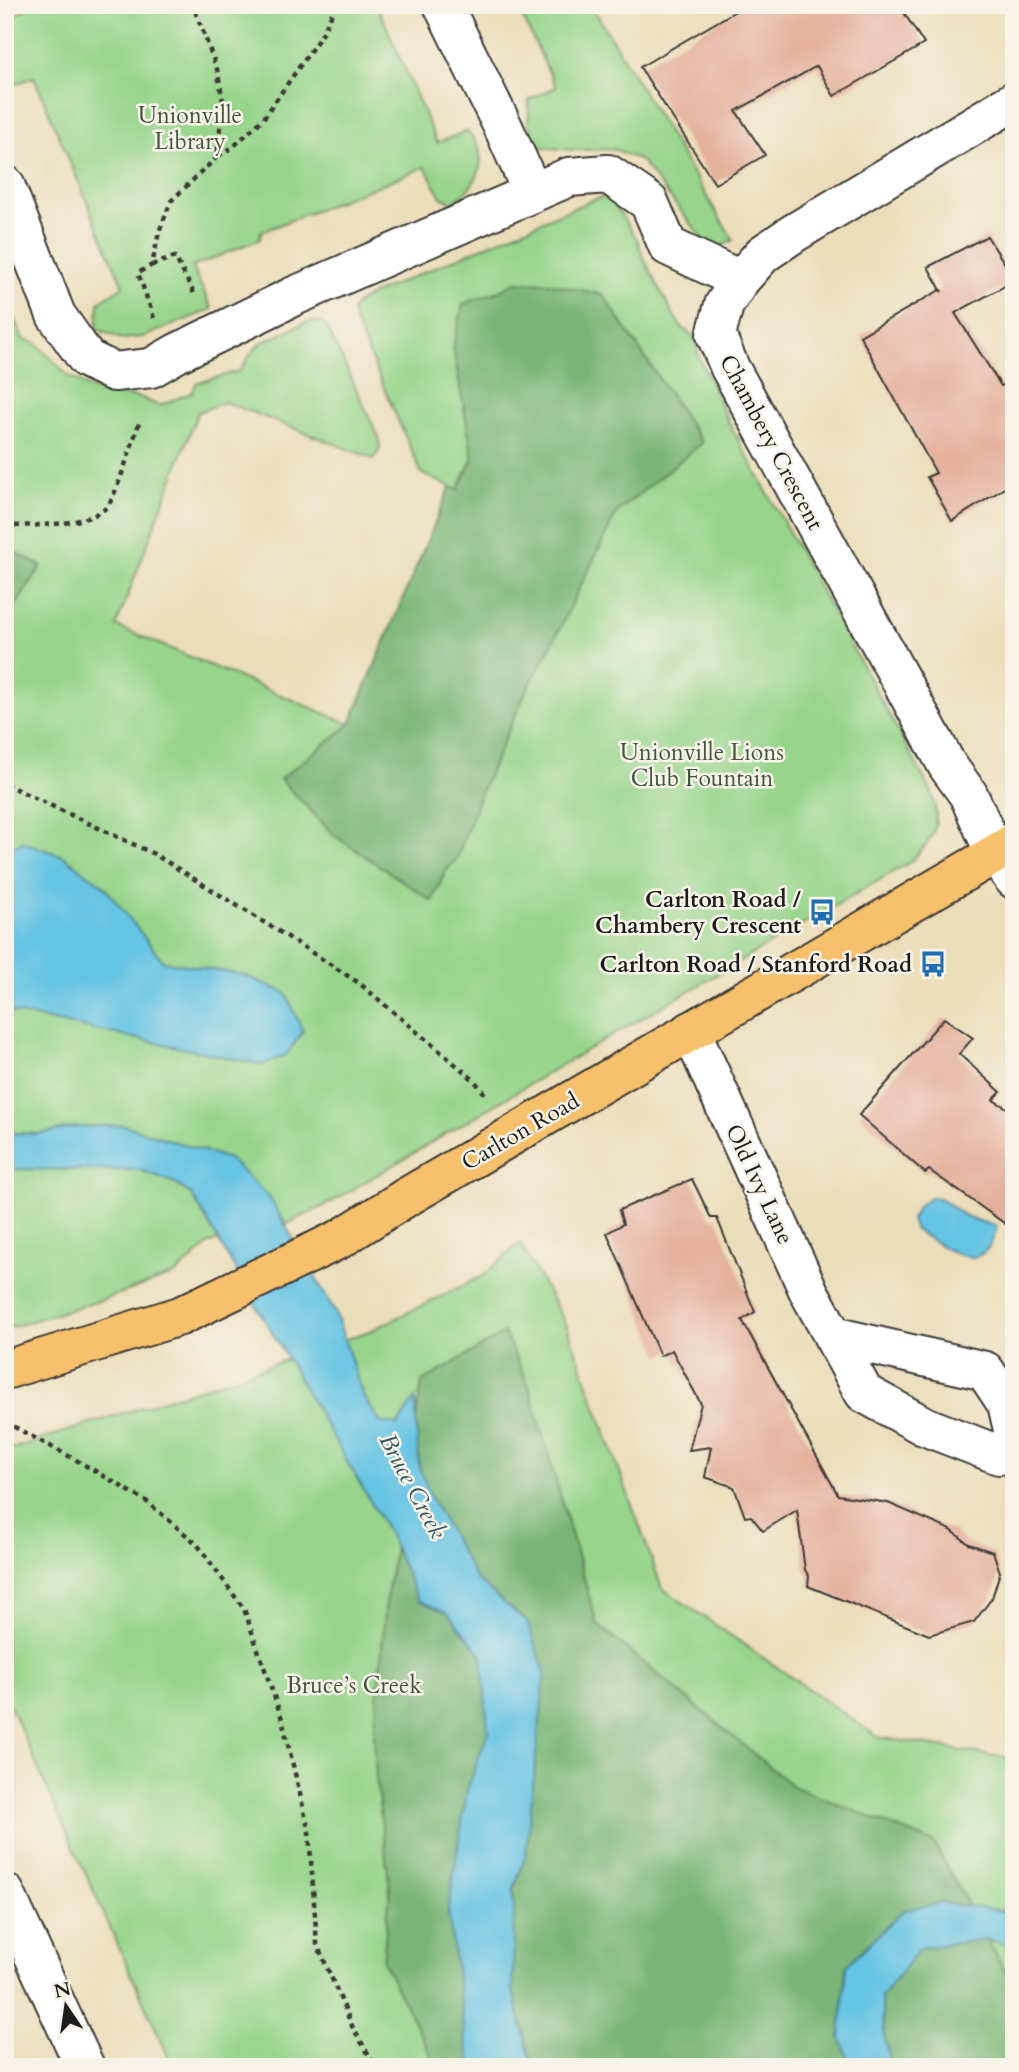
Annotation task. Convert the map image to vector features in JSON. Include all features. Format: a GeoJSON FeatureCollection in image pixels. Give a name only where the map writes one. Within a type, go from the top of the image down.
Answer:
{"type":"FeatureCollection","features":[{"type":"Feature","properties":{"kind":"main road","name":"Carlton Road"},"geometry":{"type":"LineString","coordinates":[[5,1370],[180,1316],[340,1239],[691,1031],[1008,859]]}},
{"type":"Feature","properties":{"kind":"street"},"geometry":{"type":"LineString","coordinates":[[443,5],[532,192]]}},
{"type":"Feature","properties":{"kind":"street","name":"Chambery Crescent"},"geometry":{"type":"LineString","coordinates":[[1008,859],[947,765],[730,368],[716,335],[724,305],[740,280],[763,254],[1014,101]]}},
{"type":"Feature","properties":{"kind":"street"},"geometry":{"type":"LineString","coordinates":[[5,185],[56,315],[87,359],[114,372],[151,368],[292,297],[569,177],[608,174],[649,202],[668,246],[740,280]]}},
{"type":"Feature","properties":{"kind":"street","name":"Old Ivy Lane"},"geometry":{"type":"LineString","coordinates":[[691,1031],[809,1292],[864,1393],[924,1426],[999,1455],[1014,1436],[1007,1404],[985,1371],[833,1336]]}},
{"type":"Feature","properties":{"kind":"street"},"geometry":{"type":"LineString","coordinates":[[5,1893],[85,2067]]}},
{"type":"Feature","properties":{"kind":"path"},"geometry":{"type":"LineString","coordinates":[[193,5],[210,45],[223,101],[217,157]]}},
{"type":"Feature","properties":{"kind":"path"},"geometry":{"type":"LineString","coordinates":[[152,265],[159,232],[171,201],[262,119],[322,34],[337,5]]}},
{"type":"Feature","properties":{"kind":"path"},"geometry":{"type":"LineString","coordinates":[[165,314],[154,319],[138,273],[152,265],[175,257],[198,300]]}},
{"type":"Feature","properties":{"kind":"path"},"geometry":{"type":"LineString","coordinates":[[5,526],[40,525],[89,518],[109,506],[140,419]]}},
{"type":"Feature","properties":{"kind":"path"},"geometry":{"type":"LineString","coordinates":[[5,784],[154,854],[359,983],[474,1080],[517,1133]]}},
{"type":"Feature","properties":{"kind":"path"},"geometry":{"type":"LineString","coordinates":[[5,1422],[146,1500],[197,1544],[244,1609],[282,1719],[309,1832],[317,1944],[353,2028],[376,2067]]}},
{"type":"Feature","properties":{"kind":"green space","name":"Unionville Library"},"geometry":{"type":"Polygon","coordinates":[[[32,5],[377,5],[437,143],[467,131],[479,150],[480,169],[470,187],[453,203],[441,197],[425,167],[261,232],[260,239],[192,267],[212,309],[143,337],[122,339],[97,329],[99,302],[123,286],[34,77],[5,88],[5,25],[32,5]]]}},
{"type":"Feature","properties":{"kind":"green space"},"geometry":{"type":"Polygon","coordinates":[[[517,5],[591,5],[733,240],[713,251],[641,161],[614,149],[540,147],[528,125],[529,100],[556,87],[517,5]]]}},
{"type":"Feature","properties":{"kind":"green space","name":"Unionville Lions Club Fountain"},"geometry":{"type":"Polygon","coordinates":[[[603,197],[612,201],[637,239],[643,257],[673,314],[682,328],[695,338],[699,357],[728,421],[931,791],[935,803],[936,824],[930,840],[907,864],[328,1204],[287,1224],[259,1190],[78,1127],[38,1134],[5,1133],[5,622],[41,567],[5,547],[5,298],[23,339],[37,344],[67,375],[95,391],[142,398],[159,406],[193,392],[196,383],[240,371],[261,343],[304,323],[323,323],[329,331],[379,438],[380,449],[374,459],[225,402],[198,412],[116,626],[350,724],[281,779],[432,901],[445,872],[457,858],[480,794],[525,693],[617,511],[702,442],[603,295],[515,282],[463,305],[453,347],[473,458],[458,490],[422,474],[352,310],[373,294],[603,197]]]}},
{"type":"Feature","properties":{"kind":"green space"},"geometry":{"type":"Polygon","coordinates":[[[515,282],[550,283],[603,295],[702,443],[617,512],[525,693],[480,794],[457,858],[445,872],[432,901],[335,836],[280,779],[350,724],[450,487],[458,490],[473,458],[453,347],[463,304],[502,290],[515,282]]]}},
{"type":"Feature","properties":{"kind":"green space"},"geometry":{"type":"Polygon","coordinates":[[[5,547],[41,566],[5,622],[5,547]]]}},
{"type":"Feature","properties":{"kind":"green space"},"geometry":{"type":"Polygon","coordinates":[[[5,1169],[140,1170],[173,1182],[192,1195],[224,1237],[209,1244],[176,1274],[99,1301],[5,1329],[5,1169]]]}},
{"type":"Feature","properties":{"kind":"green space","name":"Bruce’s Creek"},"geometry":{"type":"Polygon","coordinates":[[[520,1243],[566,1324],[662,1588],[878,1737],[1014,1759],[1014,2067],[173,2067],[5,1695],[5,1451],[372,1330],[483,1276],[520,1243]]]}},
{"type":"Feature","properties":{"kind":"green space"},"geometry":{"type":"Polygon","coordinates":[[[504,1333],[528,1383],[597,1624],[794,1787],[933,1842],[1014,1987],[1014,2067],[437,2067],[383,1961],[390,1890],[376,1778],[374,1735],[386,1601],[422,1382],[504,1333]]]}},
{"type":"Feature","properties":{"kind":"water"},"geometry":{"type":"Polygon","coordinates":[[[23,842],[63,856],[104,886],[163,961],[244,975],[286,993],[303,1032],[286,1055],[263,1065],[5,1011],[5,850],[23,842]]]}},
{"type":"Feature","properties":{"kind":"water","name":"Bruce Creek"},"geometry":{"type":"Polygon","coordinates":[[[123,1125],[229,1159],[270,1198],[336,1314],[363,1396],[380,1422],[398,1425],[415,1398],[419,1466],[432,1500],[476,1579],[527,1622],[545,1672],[526,1854],[514,1888],[513,1990],[530,2056],[536,2067],[475,2067],[468,2054],[448,1911],[467,1790],[488,1732],[482,1655],[448,1613],[418,1600],[387,1530],[192,1195],[173,1182],[140,1170],[5,1169],[5,1133],[38,1134],[78,1127],[123,1125]]]}},
{"type":"Feature","properties":{"kind":"water"},"geometry":{"type":"Polygon","coordinates":[[[930,1197],[945,1201],[968,1217],[997,1226],[991,1243],[983,1253],[974,1257],[963,1256],[915,1230],[911,1220],[917,1207],[930,1197]]]}},
{"type":"Feature","properties":{"kind":"water"},"geometry":{"type":"Polygon","coordinates":[[[940,1903],[1014,1914],[1014,1947],[988,1939],[920,1948],[881,1997],[885,2041],[892,2067],[851,2067],[840,2037],[846,1966],[904,1910],[940,1903]]]}},
{"type":"Feature","properties":{"kind":"building"},"geometry":{"type":"Polygon","coordinates":[[[746,5],[899,5],[924,44],[834,96],[817,66],[736,111],[765,155],[715,184],[640,67],[746,5]]]}},
{"type":"Feature","properties":{"kind":"building"},"geometry":{"type":"Polygon","coordinates":[[[987,236],[1014,281],[955,313],[1001,386],[1014,380],[1014,482],[952,521],[927,477],[936,473],[860,336],[940,290],[942,292],[928,267],[987,236]]]}},
{"type":"Feature","properties":{"kind":"building"},"geometry":{"type":"Polygon","coordinates":[[[944,1018],[973,1038],[959,1054],[1001,1092],[993,1100],[1014,1112],[1014,1230],[929,1170],[925,1173],[859,1115],[944,1018]]]}},
{"type":"Feature","properties":{"kind":"building"},"geometry":{"type":"Polygon","coordinates":[[[692,1179],[711,1218],[717,1218],[755,1312],[742,1320],[838,1495],[888,1503],[951,1530],[969,1544],[993,1552],[1000,1572],[992,1598],[974,1622],[929,1635],[808,1586],[809,1576],[805,1570],[797,1510],[763,1531],[751,1516],[745,1517],[734,1487],[705,1477],[711,1447],[689,1450],[701,1404],[672,1350],[660,1356],[607,1233],[623,1224],[619,1210],[692,1179]]]}},
{"type":"Feature","properties":{"kind":"place","name":"Carlton Road / Chambery Crescent"},"geometry":{"type":"Point","coordinates":[822,912]}},
{"type":"Feature","properties":{"kind":"place","name":"Carlton Road / Stanford Road"},"geometry":{"type":"Point","coordinates":[933,964]}}]}
